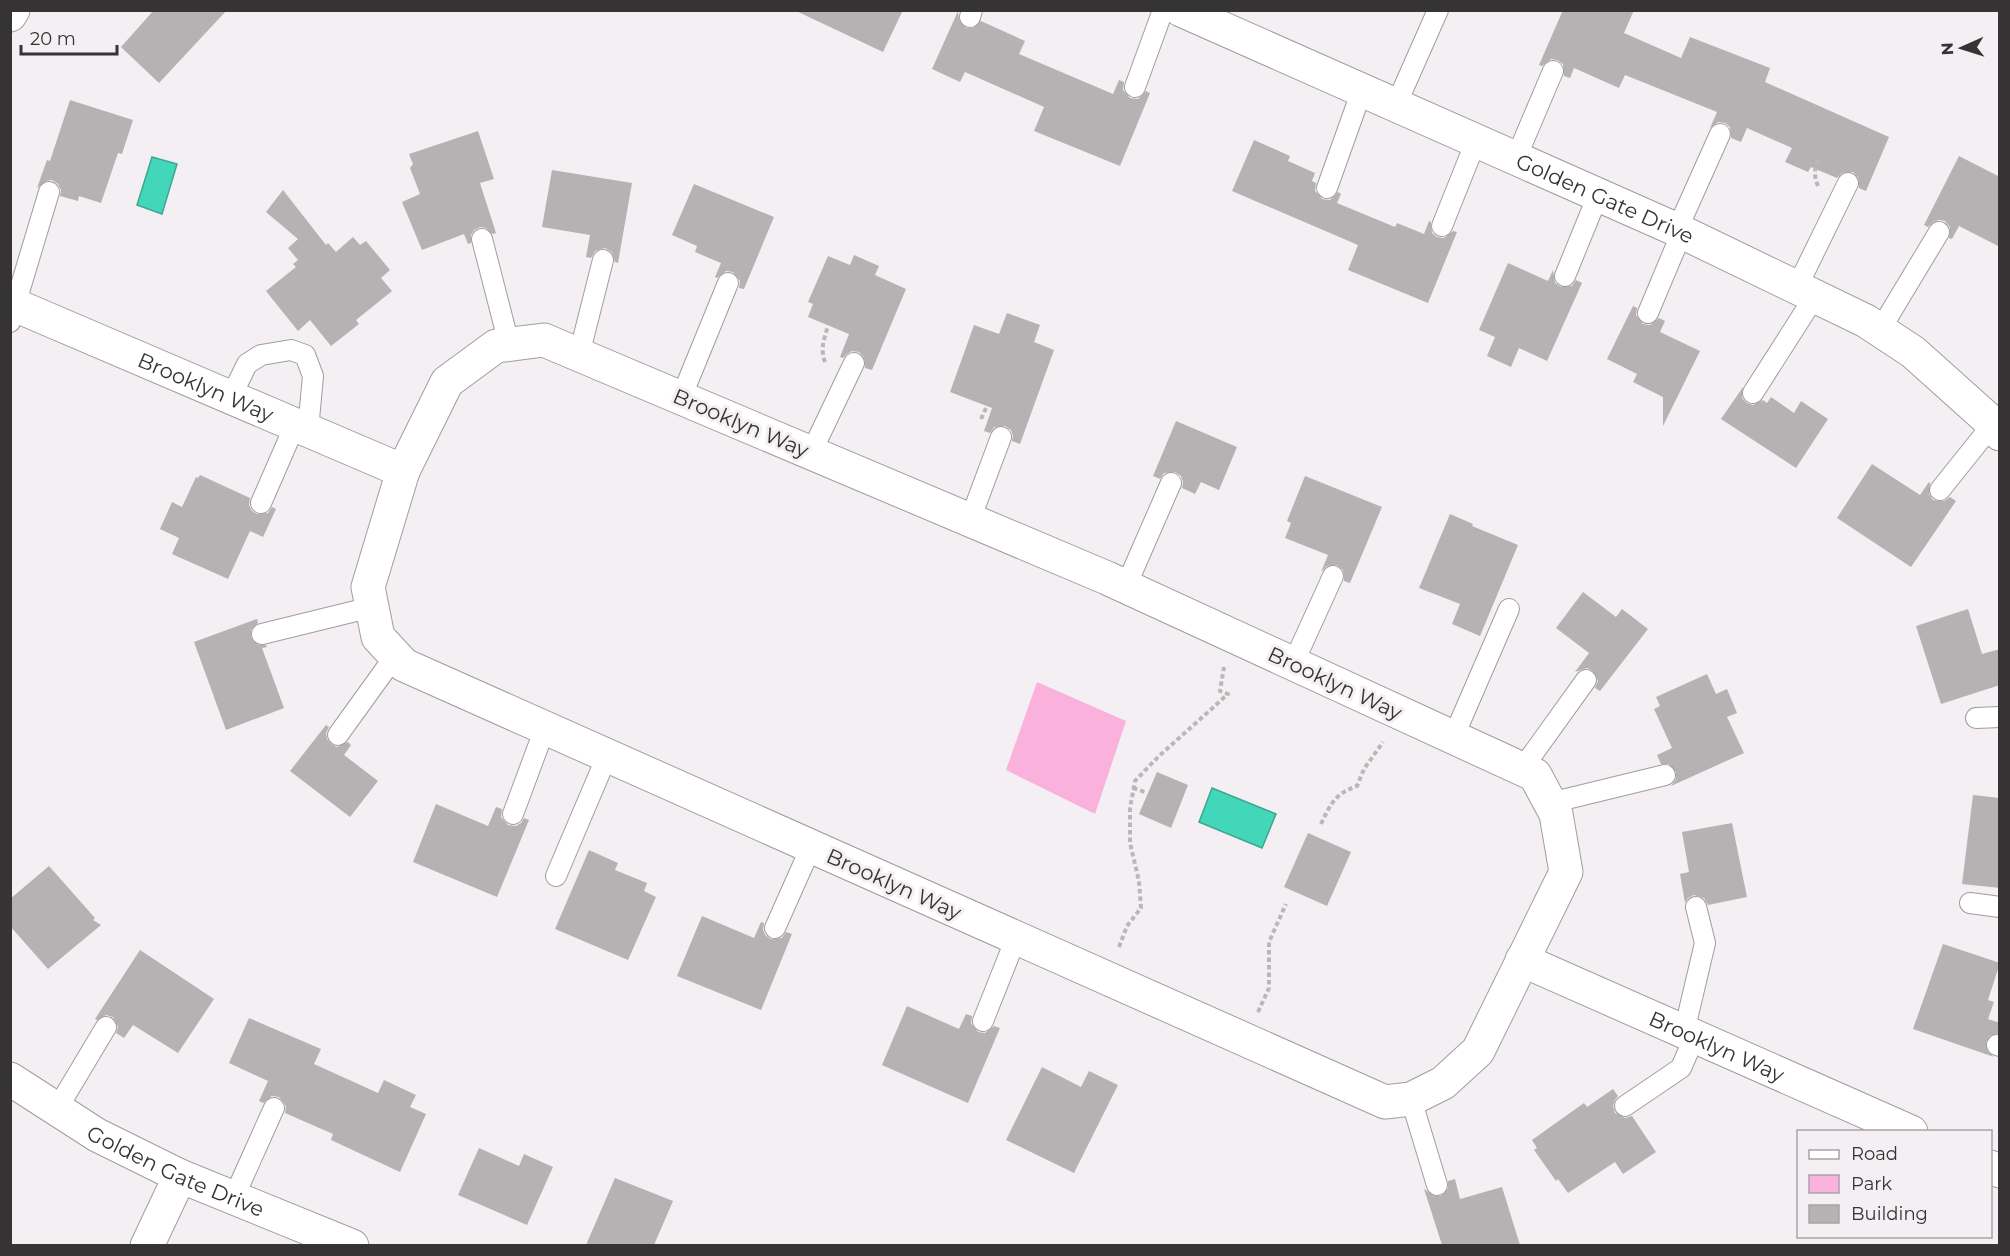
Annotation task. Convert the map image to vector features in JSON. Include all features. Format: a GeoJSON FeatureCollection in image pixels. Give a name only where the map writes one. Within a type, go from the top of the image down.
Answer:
{"type":"FeatureCollection","features":[{"type":"Feature","properties":{"kind":"street"},"geometry":{"type":"LineString","coordinates":[[10,15],[13,10]]}},
{"type":"Feature","properties":{"kind":"street","name":"Golden Gate Drive"},"geometry":{"type":"LineString","coordinates":[[1181,10],[1679,231],[1866,321],[1913,352],[1997,431]]}},
{"type":"Feature","properties":{"kind":"street","name":"Brooklyn Way"},"geometry":{"type":"LineString","coordinates":[[12,310],[231,397],[403,471]]}},
{"type":"Feature","properties":{"kind":"street","name":"Brooklyn Way"},"geometry":{"type":"LineString","coordinates":[[544,340],[1126,586],[1535,776],[1556,814],[1566,872],[1478,1051],[1443,1083],[1411,1099],[1386,1102],[404,665],[378,637],[368,587],[403,471],[447,382],[496,346],[509,344],[544,340]]}},
{"type":"Feature","properties":{"kind":"street","name":"Brooklyn Way"},"geometry":{"type":"LineString","coordinates":[[1522,960],[1909,1130]]}},
{"type":"Feature","properties":{"kind":"street","name":"Golden Gate Drive"},"geometry":{"type":"LineString","coordinates":[[10,1079],[97,1135],[180,1176],[352,1245]]}},
{"type":"Feature","properties":{"kind":"street"},"geometry":{"type":"LineString","coordinates":[[147,1245],[180,1176]]}},
{"type":"Feature","properties":{"kind":"lane"},"geometry":{"type":"LineString","coordinates":[[1135,87],[1162,10]]}},
{"type":"Feature","properties":{"kind":"lane"},"geometry":{"type":"LineString","coordinates":[[1396,105],[1438,10]]}},
{"type":"Feature","properties":{"kind":"lane"},"geometry":{"type":"LineString","coordinates":[[1515,158],[1553,71]]}},
{"type":"Feature","properties":{"kind":"lane"},"geometry":{"type":"LineString","coordinates":[[1328,188],[1362,90]]}},
{"type":"Feature","properties":{"kind":"lane"},"geometry":{"type":"LineString","coordinates":[[1648,313],[1679,231],[1720,134]]}},
{"type":"Feature","properties":{"kind":"lane"},"geometry":{"type":"LineString","coordinates":[[1442,226],[1476,141]]}},
{"type":"Feature","properties":{"kind":"lane"},"geometry":{"type":"LineString","coordinates":[[1753,393],[1806,292],[1848,183]]}},
{"type":"Feature","properties":{"kind":"lane"},"geometry":{"type":"LineString","coordinates":[[12,310],[49,192]]}},
{"type":"Feature","properties":{"kind":"lane"},"geometry":{"type":"LineString","coordinates":[[1566,276],[1598,195]]}},
{"type":"Feature","properties":{"kind":"lane"},"geometry":{"type":"LineString","coordinates":[[1880,330],[1939,232]]}},
{"type":"Feature","properties":{"kind":"lane"},"geometry":{"type":"LineString","coordinates":[[482,239],[509,344]]}},
{"type":"Feature","properties":{"kind":"lane"},"geometry":{"type":"LineString","coordinates":[[579,355],[603,260]]}},
{"type":"Feature","properties":{"kind":"lane"},"geometry":{"type":"LineString","coordinates":[[681,398],[728,283]]}},
{"type":"Feature","properties":{"kind":"lane"},"geometry":{"type":"LineString","coordinates":[[231,397],[247,364],[261,355],[291,350],[305,355],[313,376],[302,427],[261,502]]}},
{"type":"Feature","properties":{"kind":"lane"},"geometry":{"type":"LineString","coordinates":[[811,453],[854,363]]}},
{"type":"Feature","properties":{"kind":"lane"},"geometry":{"type":"LineString","coordinates":[[1941,490],[1997,431]]}},
{"type":"Feature","properties":{"kind":"lane"},"geometry":{"type":"LineString","coordinates":[[970,520],[1001,437]]}},
{"type":"Feature","properties":{"kind":"lane"},"geometry":{"type":"LineString","coordinates":[[1126,586],[1171,483]]}},
{"type":"Feature","properties":{"kind":"lane"},"geometry":{"type":"LineString","coordinates":[[1293,664],[1333,576]]}},
{"type":"Feature","properties":{"kind":"lane"},"geometry":{"type":"LineString","coordinates":[[262,634],[372,607]]}},
{"type":"Feature","properties":{"kind":"lane"},"geometry":{"type":"LineString","coordinates":[[1454,738],[1509,609]]}},
{"type":"Feature","properties":{"kind":"lane"},"geometry":{"type":"LineString","coordinates":[[338,735],[395,656]]}},
{"type":"Feature","properties":{"kind":"lane"},"geometry":{"type":"LineString","coordinates":[[1522,769],[1586,681]]}},
{"type":"Feature","properties":{"kind":"lane"},"geometry":{"type":"LineString","coordinates":[[1976,718],[2000,717]]}},
{"type":"Feature","properties":{"kind":"lane"},"geometry":{"type":"LineString","coordinates":[[513,814],[545,728]]}},
{"type":"Feature","properties":{"kind":"lane"},"geometry":{"type":"LineString","coordinates":[[556,876],[607,756]]}},
{"type":"Feature","properties":{"kind":"lane"},"geometry":{"type":"LineString","coordinates":[[1550,803],[1665,775]]}},
{"type":"Feature","properties":{"kind":"lane"},"geometry":{"type":"LineString","coordinates":[[775,928],[811,847]]}},
{"type":"Feature","properties":{"kind":"lane"},"geometry":{"type":"LineString","coordinates":[[1970,903],[2000,907]]}},
{"type":"Feature","properties":{"kind":"lane"},"geometry":{"type":"LineString","coordinates":[[1625,1106],[1681,1068],[1705,943],[1696,907]]}},
{"type":"Feature","properties":{"kind":"lane"},"geometry":{"type":"LineString","coordinates":[[983,1021],[1016,938]]}},
{"type":"Feature","properties":{"kind":"lane"},"geometry":{"type":"LineString","coordinates":[[57,1109],[106,1027]]}},
{"type":"Feature","properties":{"kind":"lane"},"geometry":{"type":"LineString","coordinates":[[1411,1099],[1437,1185]]}},
{"type":"Feature","properties":{"kind":"lane"},"geometry":{"type":"LineString","coordinates":[[234,1197],[274,1108]]}},
{"type":"Feature","properties":{"kind":"path"},"geometry":{"type":"LineString","coordinates":[[1107,978],[1127,926],[1141,908],[1139,881],[1130,843],[1130,808],[1135,782],[1158,757],[1228,694],[1220,691],[1229,635]]}},
{"type":"Feature","properties":{"kind":"path"},"geometry":{"type":"LineString","coordinates":[[1321,824],[1330,804],[1341,792],[1357,786],[1369,760],[1401,714]]}},
{"type":"Feature","properties":{"kind":"path"},"geometry":{"type":"LineString","coordinates":[[1133,788],[1145,792]]}},
{"type":"Feature","properties":{"kind":"path"},"geometry":{"type":"LineString","coordinates":[[1243,1039],[1269,988],[1269,942],[1286,904]]}},
{"type":"Feature","properties":{"kind":"green space"},"geometry":{"type":"Polygon","coordinates":[[[1037,682],[1126,721],[1095,814],[1006,770],[1037,682]]]}},
{"type":"Feature","properties":{"kind":"shaded area"},"geometry":{"type":"Polygon","coordinates":[[[152,157],[177,164],[162,214],[137,205],[152,157]]]}},
{"type":"Feature","properties":{"kind":"shaded area"},"geometry":{"type":"Polygon","coordinates":[[[1212,788],[1276,814],[1262,848],[1199,822],[1212,788]]]}},
{"type":"Feature","properties":{"kind":"building"},"geometry":{"type":"Polygon","coordinates":[[[154,10],[227,10],[159,83],[121,47],[154,10]]]}},
{"type":"Feature","properties":{"kind":"building"},"geometry":{"type":"Polygon","coordinates":[[[794,10],[903,10],[883,52],[794,10]]]}},
{"type":"Feature","properties":{"kind":"building"},"geometry":{"type":"Polygon","coordinates":[[[1563,10],[1634,10],[1624,33],[1681,58],[1690,37],[1770,68],[1765,82],[1889,137],[1866,191],[1859,188],[1858,177],[1853,172],[1842,173],[1837,178],[1811,167],[1808,172],[1785,162],[1792,148],[1747,128],[1741,142],[1731,138],[1730,127],[1725,123],[1718,122],[1710,128],[1717,112],[1625,75],[1619,88],[1574,68],[1570,78],[1564,76],[1563,64],[1557,60],[1551,59],[1542,66],[1539,65],[1563,10]]]}},
{"type":"Feature","properties":{"kind":"building"},"geometry":{"type":"Polygon","coordinates":[[[958,11],[959,20],[966,28],[973,28],[981,21],[1025,41],[1019,54],[1113,94],[1119,80],[1124,82],[1123,90],[1130,98],[1138,99],[1146,91],[1150,93],[1120,166],[1034,131],[1044,107],[965,72],[960,82],[932,69],[958,11]]]}},
{"type":"Feature","properties":{"kind":"building"},"geometry":{"type":"Polygon","coordinates":[[[70,100],[133,120],[122,154],[118,153],[101,203],[79,196],[78,201],[60,196],[61,190],[58,184],[52,180],[46,181],[37,188],[47,160],[50,161],[70,100]]]}},
{"type":"Feature","properties":{"kind":"building"},"geometry":{"type":"Polygon","coordinates":[[[478,131],[494,179],[480,183],[496,233],[493,234],[486,228],[480,227],[471,235],[471,243],[468,244],[464,234],[422,250],[402,202],[420,194],[410,168],[413,164],[409,154],[478,131]]]}},
{"type":"Feature","properties":{"kind":"building"},"geometry":{"type":"Polygon","coordinates":[[[1254,140],[1290,156],[1288,161],[1315,173],[1312,181],[1316,183],[1315,191],[1322,199],[1330,200],[1338,192],[1341,194],[1337,203],[1395,227],[1397,223],[1424,234],[1429,221],[1432,233],[1437,237],[1444,238],[1453,231],[1457,232],[1428,303],[1348,270],[1358,245],[1232,191],[1254,140]]]}},
{"type":"Feature","properties":{"kind":"building"},"geometry":{"type":"Polygon","coordinates":[[[1959,156],[2000,177],[2000,247],[1959,226],[1952,239],[1949,238],[1950,227],[1945,221],[1933,222],[1928,227],[1924,225],[1959,156]]]}},
{"type":"Feature","properties":{"kind":"building"},"geometry":{"type":"Polygon","coordinates":[[[552,170],[632,183],[618,263],[615,262],[612,252],[605,248],[595,251],[591,258],[586,257],[590,235],[542,227],[552,170]]]}},
{"type":"Feature","properties":{"kind":"building"},"geometry":{"type":"Polygon","coordinates":[[[694,184],[774,217],[744,289],[739,288],[740,281],[733,272],[726,271],[717,278],[715,277],[721,263],[695,252],[697,246],[672,235],[694,184]]]}},
{"type":"Feature","properties":{"kind":"building"},"geometry":{"type":"Polygon","coordinates":[[[283,190],[326,245],[328,243],[336,252],[353,237],[360,245],[366,241],[390,270],[381,278],[392,291],[356,320],[359,324],[331,346],[310,320],[298,331],[266,291],[296,267],[293,264],[298,260],[288,248],[298,239],[266,212],[283,190]]]}},
{"type":"Feature","properties":{"kind":"building"},"geometry":{"type":"Polygon","coordinates":[[[854,255],[879,266],[875,275],[906,289],[872,370],[865,368],[864,357],[859,352],[852,351],[843,358],[840,357],[849,334],[808,317],[813,304],[808,302],[828,256],[850,265],[854,255]]]}},
{"type":"Feature","properties":{"kind":"building"},"geometry":{"type":"Polygon","coordinates":[[[1508,263],[1548,281],[1553,270],[1555,283],[1561,287],[1572,286],[1576,280],[1582,283],[1547,361],[1519,348],[1511,367],[1487,356],[1495,337],[1479,330],[1508,263]]]}},
{"type":"Feature","properties":{"kind":"building"},"geometry":{"type":"Polygon","coordinates":[[[1633,306],[1637,308],[1636,315],[1643,324],[1650,325],[1659,318],[1665,321],[1660,332],[1700,351],[1663,426],[1663,397],[1633,382],[1637,374],[1607,359],[1633,306]]]}},
{"type":"Feature","properties":{"kind":"building"},"geometry":{"type":"Polygon","coordinates":[[[1007,313],[1040,325],[1034,342],[1054,350],[1020,444],[1012,441],[1011,430],[1005,426],[994,427],[990,433],[984,431],[992,408],[950,392],[974,325],[999,334],[1007,313]]]}},
{"type":"Feature","properties":{"kind":"building"},"geometry":{"type":"Polygon","coordinates":[[[1743,387],[1742,398],[1747,403],[1753,405],[1763,400],[1767,403],[1771,397],[1794,413],[1801,401],[1828,419],[1796,468],[1721,419],[1743,387]]]}},
{"type":"Feature","properties":{"kind":"building"},"geometry":{"type":"Polygon","coordinates":[[[1176,421],[1237,447],[1219,490],[1201,482],[1195,494],[1182,488],[1181,476],[1175,472],[1164,473],[1160,479],[1153,476],[1176,421]]]}},
{"type":"Feature","properties":{"kind":"building"},"geometry":{"type":"Polygon","coordinates":[[[1872,464],[1920,495],[1929,482],[1929,494],[1933,500],[1944,501],[1950,497],[1956,501],[1911,567],[1837,518],[1872,464]]]}},
{"type":"Feature","properties":{"kind":"building"},"geometry":{"type":"Polygon","coordinates":[[[200,475],[250,498],[249,505],[257,514],[268,513],[272,507],[276,509],[263,537],[250,531],[228,579],[172,554],[179,538],[160,529],[172,502],[182,507],[196,477],[200,475]]]}},
{"type":"Feature","properties":{"kind":"building"},"geometry":{"type":"Polygon","coordinates":[[[1305,476],[1382,507],[1350,583],[1344,581],[1343,570],[1337,565],[1327,566],[1321,572],[1328,555],[1285,538],[1291,523],[1287,521],[1305,476]]]}},
{"type":"Feature","properties":{"kind":"building"},"geometry":{"type":"Polygon","coordinates":[[[1450,514],[1518,545],[1480,636],[1452,624],[1460,604],[1419,588],[1450,514]]]}},
{"type":"Feature","properties":{"kind":"building"},"geometry":{"type":"Polygon","coordinates":[[[1583,592],[1616,617],[1622,609],[1648,629],[1600,691],[1595,688],[1598,681],[1593,671],[1587,668],[1575,672],[1589,653],[1556,628],[1583,592]]]}},
{"type":"Feature","properties":{"kind":"building"},"geometry":{"type":"Polygon","coordinates":[[[1968,609],[1982,654],[2000,649],[2000,685],[1941,704],[1916,626],[1968,609]]]}},
{"type":"Feature","properties":{"kind":"building"},"geometry":{"type":"Polygon","coordinates":[[[257,619],[258,623],[251,630],[251,637],[258,645],[267,647],[262,648],[284,708],[226,730],[194,642],[257,619]]]}},
{"type":"Feature","properties":{"kind":"building"},"geometry":{"type":"Polygon","coordinates":[[[1707,674],[1716,694],[1727,689],[1737,713],[1727,717],[1744,753],[1671,786],[1676,779],[1676,772],[1669,764],[1661,764],[1657,755],[1672,748],[1654,709],[1660,706],[1656,697],[1707,674]]]}},
{"type":"Feature","properties":{"kind":"building"},"geometry":{"type":"Polygon","coordinates":[[[326,725],[329,727],[326,733],[327,739],[331,744],[337,747],[348,742],[351,745],[344,755],[378,781],[350,817],[290,771],[326,725]]]}},
{"type":"Feature","properties":{"kind":"building"},"geometry":{"type":"Polygon","coordinates":[[[1157,772],[1188,785],[1171,828],[1139,814],[1157,772]]]}},
{"type":"Feature","properties":{"kind":"building"},"geometry":{"type":"Polygon","coordinates":[[[1973,795],[2000,798],[2000,888],[1962,884],[1973,795]]]}},
{"type":"Feature","properties":{"kind":"building"},"geometry":{"type":"Polygon","coordinates":[[[436,804],[488,826],[496,807],[502,809],[501,817],[508,825],[516,826],[524,818],[529,820],[497,897],[413,862],[436,804]]]}},
{"type":"Feature","properties":{"kind":"building"},"geometry":{"type":"Polygon","coordinates":[[[1732,823],[1747,897],[1708,905],[1704,898],[1694,895],[1685,903],[1680,874],[1689,872],[1682,832],[1732,823]]]}},
{"type":"Feature","properties":{"kind":"building"},"geometry":{"type":"Polygon","coordinates":[[[1308,833],[1351,852],[1327,906],[1284,887],[1308,833]]]}},
{"type":"Feature","properties":{"kind":"building"},"geometry":{"type":"Polygon","coordinates":[[[589,850],[618,863],[615,870],[647,883],[644,891],[656,897],[628,960],[555,929],[589,850]]]}},
{"type":"Feature","properties":{"kind":"building"},"geometry":{"type":"Polygon","coordinates":[[[49,866],[95,918],[93,920],[101,925],[48,969],[10,926],[10,899],[49,866]]]}},
{"type":"Feature","properties":{"kind":"building"},"geometry":{"type":"Polygon","coordinates":[[[702,916],[754,938],[761,922],[764,923],[765,935],[771,939],[782,938],[786,932],[792,934],[761,1010],[677,976],[702,916]]]}},
{"type":"Feature","properties":{"kind":"building"},"geometry":{"type":"Polygon","coordinates":[[[1943,944],[2000,963],[1988,1000],[1994,1002],[1988,1019],[2000,1023],[2000,1033],[1990,1036],[1986,1042],[1988,1052],[1994,1057],[1913,1029],[1943,944]]]}},
{"type":"Feature","properties":{"kind":"building"},"geometry":{"type":"Polygon","coordinates":[[[140,950],[214,999],[178,1053],[133,1025],[124,1038],[116,1033],[118,1027],[113,1017],[106,1015],[95,1019],[140,950]]]}},
{"type":"Feature","properties":{"kind":"building"},"geometry":{"type":"Polygon","coordinates":[[[907,1006],[959,1029],[966,1014],[972,1016],[971,1023],[978,1032],[985,1033],[994,1026],[1000,1028],[968,1103],[882,1065],[907,1006]]]}},
{"type":"Feature","properties":{"kind":"building"},"geometry":{"type":"Polygon","coordinates":[[[249,1018],[321,1049],[314,1064],[378,1093],[384,1080],[416,1095],[410,1107],[426,1114],[400,1172],[331,1140],[333,1134],[285,1113],[286,1106],[279,1097],[272,1096],[263,1103],[259,1101],[268,1081],[229,1063],[249,1018]]]}},
{"type":"Feature","properties":{"kind":"building"},"geometry":{"type":"Polygon","coordinates":[[[1042,1067],[1081,1087],[1089,1071],[1118,1085],[1074,1173],[1006,1140],[1042,1067]]]}},
{"type":"Feature","properties":{"kind":"building"},"geometry":{"type":"Polygon","coordinates":[[[1613,1089],[1618,1096],[1613,1106],[1615,1113],[1625,1118],[1632,1116],[1656,1152],[1623,1174],[1615,1162],[1568,1193],[1558,1179],[1556,1181],[1534,1150],[1537,1148],[1532,1140],[1584,1103],[1587,1107],[1613,1089]]]}},
{"type":"Feature","properties":{"kind":"building"},"geometry":{"type":"Polygon","coordinates":[[[479,1148],[519,1166],[524,1154],[553,1167],[527,1225],[458,1195],[479,1148]]]}},
{"type":"Feature","properties":{"kind":"building"},"geometry":{"type":"Polygon","coordinates":[[[615,1178],[673,1201],[654,1245],[586,1245],[615,1178]]]}},
{"type":"Feature","properties":{"kind":"building"},"geometry":{"type":"Polygon","coordinates":[[[1455,1179],[1460,1199],[1502,1187],[1520,1245],[1442,1245],[1424,1189],[1434,1196],[1441,1196],[1448,1188],[1448,1181],[1455,1179]]]}}]}
